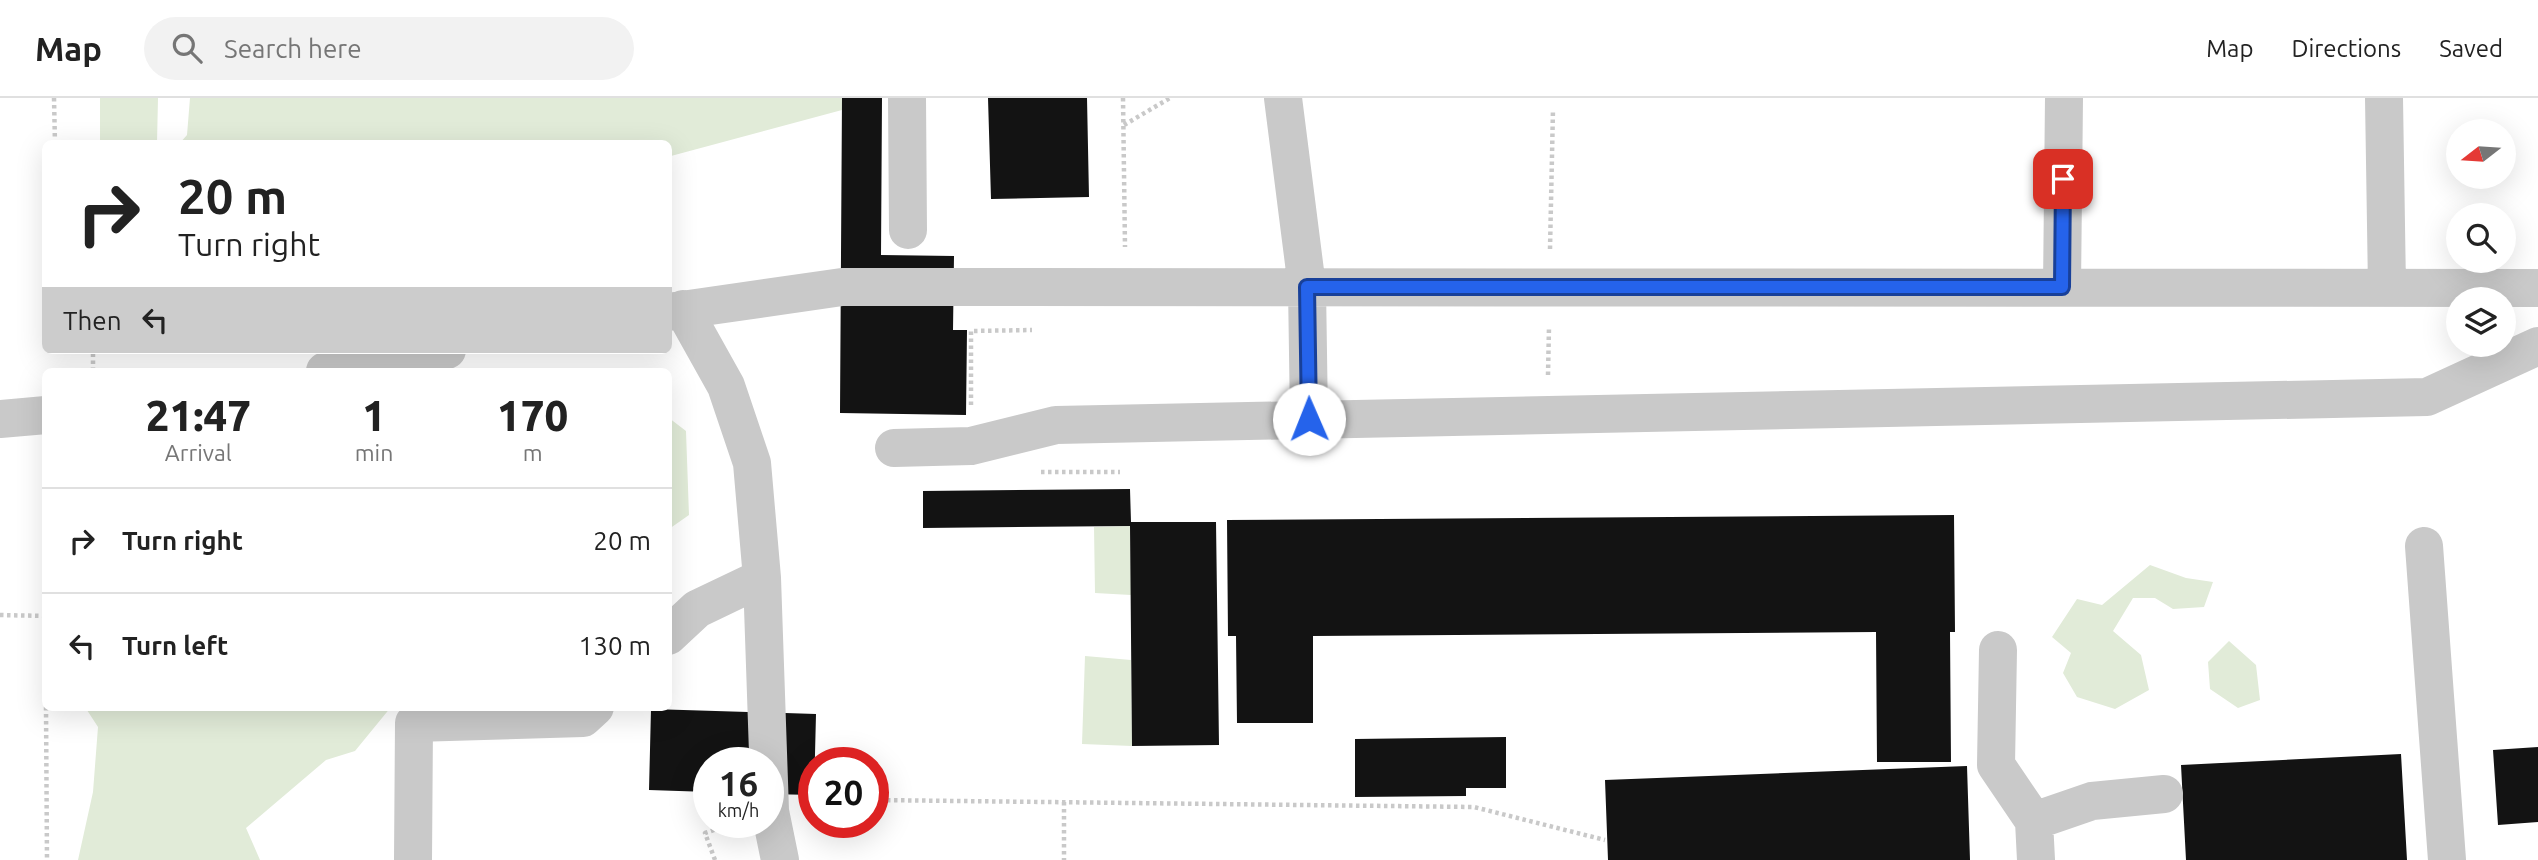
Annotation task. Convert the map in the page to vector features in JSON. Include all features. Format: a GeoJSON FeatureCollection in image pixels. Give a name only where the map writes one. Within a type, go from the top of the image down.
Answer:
{"type":"FeatureCollection","features":[{"type":"Feature","properties":{"kind":"lane"},"geometry":{"type":"LineString","coordinates":[[907,98],[908,230]]}},
{"type":"Feature","properties":{"kind":"lane"},"geometry":{"type":"LineString","coordinates":[[1283,98],[1307,287],[1309,419]]}},
{"type":"Feature","properties":{"kind":"lane"},"geometry":{"type":"LineString","coordinates":[[2062,287],[2064,98]]}},
{"type":"Feature","properties":{"kind":"lane"},"geometry":{"type":"LineString","coordinates":[[2384,98],[2387,288]]}},
{"type":"Feature","properties":{"kind":"lane"},"geometry":{"type":"LineString","coordinates":[[780,860],[770,811],[762,578],[752,463],[726,387],[676,310],[842,287],[2538,288]]}},
{"type":"Feature","properties":{"kind":"lane"},"geometry":{"type":"LineString","coordinates":[[894,448],[971,446],[1056,425],[2427,397],[2538,346]]}},
{"type":"Feature","properties":{"kind":"lane"},"geometry":{"type":"LineString","coordinates":[[342,368],[424,354]]}},
{"type":"Feature","properties":{"kind":"lane"},"geometry":{"type":"LineString","coordinates":[[0,419],[42,415]]}},
{"type":"Feature","properties":{"kind":"lane"},"geometry":{"type":"LineString","coordinates":[[2424,546],[2447,860]]}},
{"type":"Feature","properties":{"kind":"lane"},"geometry":{"type":"LineString","coordinates":[[672,632],[696,609],[762,578]]}},
{"type":"Feature","properties":{"kind":"lane"},"geometry":{"type":"LineString","coordinates":[[1998,650],[1996,765],[2034,821],[2036,860]]}},
{"type":"Feature","properties":{"kind":"lane"},"geometry":{"type":"LineString","coordinates":[[413,860],[414,723],[583,718],[590,711]]}},
{"type":"Feature","properties":{"kind":"lane"},"geometry":{"type":"LineString","coordinates":[[2034,821],[2092,801],[2164,794]]}},
{"type":"Feature","properties":{"kind":"path"},"geometry":{"type":"LineString","coordinates":[[54,98],[54,140]]}},
{"type":"Feature","properties":{"kind":"path"},"geometry":{"type":"LineString","coordinates":[[1123,126],[1171,98]]}},
{"type":"Feature","properties":{"kind":"path"},"geometry":{"type":"LineString","coordinates":[[0,615],[42,617]]}},
{"type":"Feature","properties":{"kind":"path"},"geometry":{"type":"LineString","coordinates":[[46,711],[47,860]]}},
{"type":"Feature","properties":{"kind":"path"},"geometry":{"type":"LineString","coordinates":[[889,800],[1474,807],[1605,839]]}},
{"type":"Feature","properties":{"kind":"path"},"geometry":{"type":"LineString","coordinates":[[1064,802],[1065,860]]}},
{"type":"Feature","properties":{"kind":"path"},"geometry":{"type":"LineString","coordinates":[[707,838],[715,860]]}},
{"type":"Feature","properties":{"kind":"green space"},"geometry":{"type":"Polygon","coordinates":[[[100,98],[158,98],[157,140],[100,140],[100,98]]]}},
{"type":"Feature","properties":{"kind":"green space"},"geometry":{"type":"Polygon","coordinates":[[[190,98],[842,98],[842,110],[672,156],[672,140],[183,140],[187,135],[190,98]]]}},
{"type":"Feature","properties":{"kind":"green space"},"geometry":{"type":"Polygon","coordinates":[[[672,420],[686,431],[689,515],[672,527],[672,420]]]}},
{"type":"Feature","properties":{"kind":"green space"},"geometry":{"type":"Polygon","coordinates":[[[1130,526],[1131,595],[1095,593],[1094,527],[1130,526]]]}},
{"type":"Feature","properties":{"kind":"green space"},"geometry":{"type":"Polygon","coordinates":[[[2150,565],[2186,578],[2213,582],[2204,607],[2173,609],[2155,598],[2133,598],[2113,631],[2141,655],[2149,690],[2115,709],[2077,697],[2063,673],[2071,653],[2052,637],[2077,599],[2102,605],[2150,565]]]}},
{"type":"Feature","properties":{"kind":"green space"},"geometry":{"type":"Polygon","coordinates":[[[2229,641],[2256,665],[2260,700],[2238,708],[2210,689],[2208,662],[2229,641]]]}},
{"type":"Feature","properties":{"kind":"green space"},"geometry":{"type":"Polygon","coordinates":[[[1085,656],[1131,660],[1132,746],[1082,744],[1085,656]]]}},
{"type":"Feature","properties":{"kind":"green space"},"geometry":{"type":"Polygon","coordinates":[[[88,711],[388,711],[355,751],[326,760],[246,828],[260,860],[78,860],[93,792],[98,727],[88,711]]]}},
{"type":"Feature","properties":{"kind":"building"},"geometry":{"type":"Polygon","coordinates":[[[842,98],[882,98],[881,255],[954,256],[953,330],[967,330],[966,415],[840,413],[842,98]]]}},
{"type":"Feature","properties":{"kind":"building"},"geometry":{"type":"Polygon","coordinates":[[[988,98],[1087,98],[1089,197],[991,199],[988,98]]]}},
{"type":"Feature","properties":{"kind":"building"},"geometry":{"type":"Polygon","coordinates":[[[1130,489],[1131,522],[1216,522],[1219,745],[1132,746],[1130,526],[923,528],[923,491],[1130,489]]]}},
{"type":"Feature","properties":{"kind":"building"},"geometry":{"type":"Polygon","coordinates":[[[1954,515],[1955,632],[1950,632],[1951,762],[1877,762],[1876,632],[1313,636],[1313,723],[1237,723],[1236,636],[1228,636],[1227,520],[1954,515]]]}},
{"type":"Feature","properties":{"kind":"building"},"geometry":{"type":"Polygon","coordinates":[[[651,711],[816,714],[815,747],[798,747],[798,795],[784,794],[784,747],[693,747],[693,791],[649,790],[651,711]]]}},
{"type":"Feature","properties":{"kind":"building"},"geometry":{"type":"Polygon","coordinates":[[[1506,737],[1506,788],[1466,788],[1466,796],[1355,797],[1355,739],[1506,737]]]}},
{"type":"Feature","properties":{"kind":"building"},"geometry":{"type":"Polygon","coordinates":[[[2538,747],[2538,822],[2498,825],[2493,750],[2538,747]]]}},
{"type":"Feature","properties":{"kind":"building"},"geometry":{"type":"Polygon","coordinates":[[[2401,754],[2407,860],[2186,860],[2181,765],[2401,754]]]}},
{"type":"Feature","properties":{"kind":"building"},"geometry":{"type":"Polygon","coordinates":[[[1967,766],[1970,860],[1608,860],[1605,780],[1967,766]]]}},
{"type":"Feature","properties":{"kind":"route"},"geometry":{"type":"LineString","coordinates":[[1309,419],[1307,287],[2062,287],[2063,179]]}}]}
